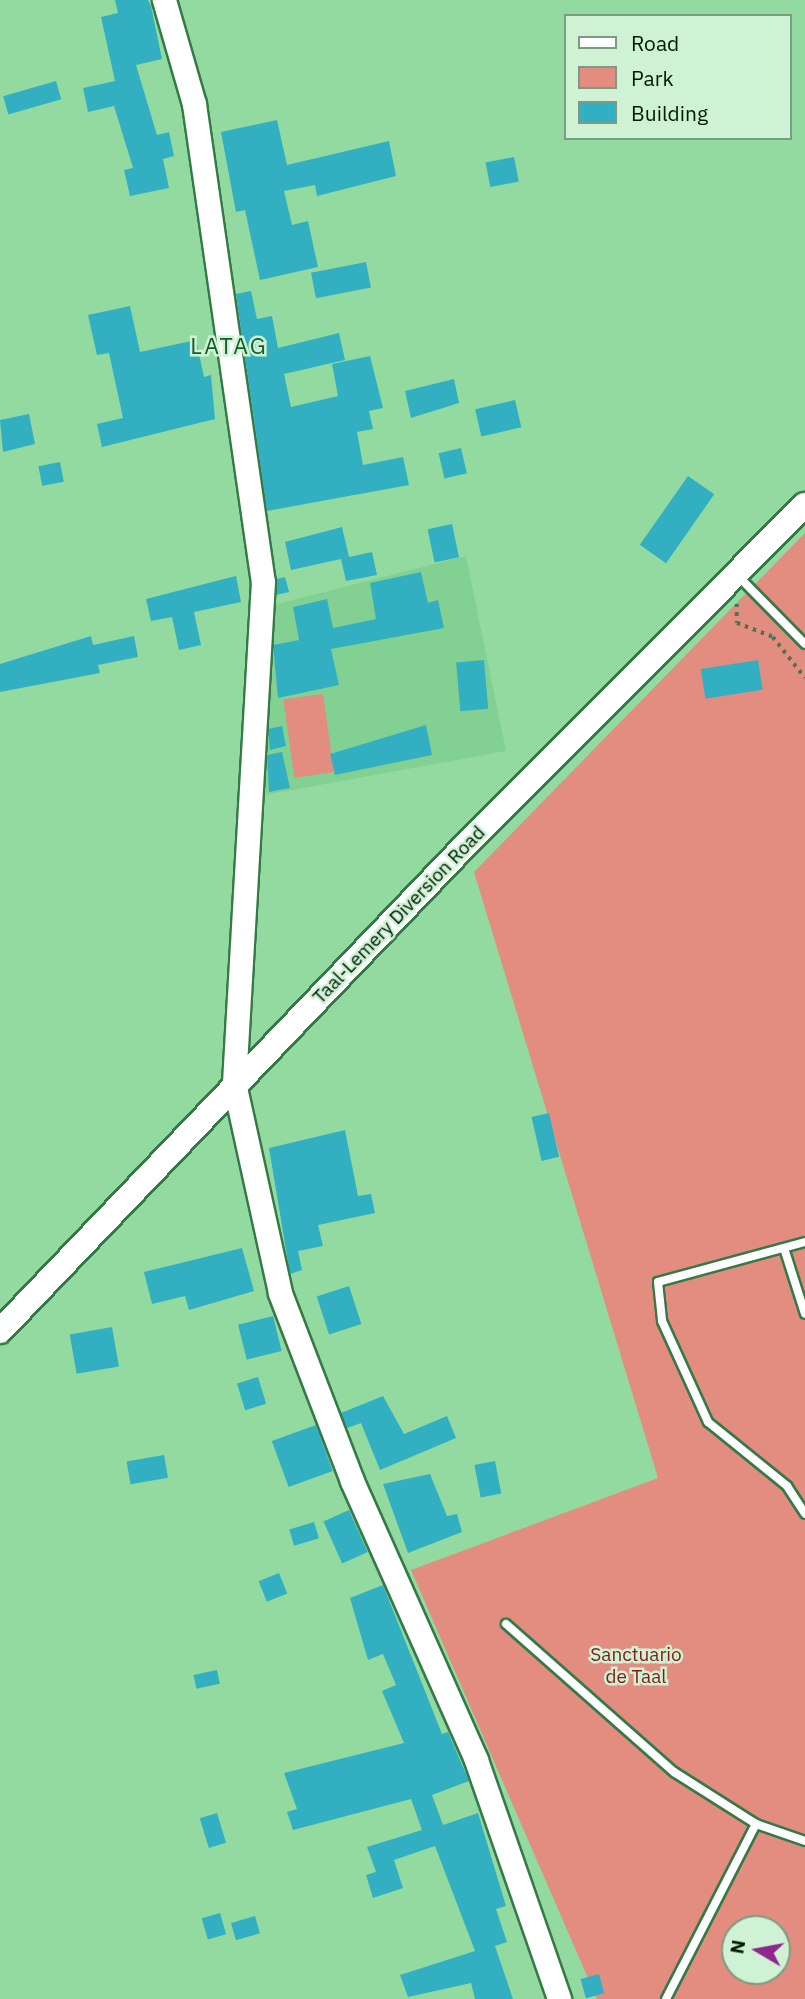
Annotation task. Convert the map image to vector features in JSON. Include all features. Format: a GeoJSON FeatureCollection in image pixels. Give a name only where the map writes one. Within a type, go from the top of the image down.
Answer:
{"type":"FeatureCollection","features":[{"type":"Feature","properties":{"kind":"main road","name":"Taal-Lemery Diversion Road"},"geometry":{"type":"LineString","coordinates":[[0,1331],[234,1083],[805,505]]}},
{"type":"Feature","properties":{"kind":"street"},"geometry":{"type":"LineString","coordinates":[[164,0],[194,104],[262,581],[234,1083],[280,1293],[352,1481],[476,1759],[559,1999]]}},
{"type":"Feature","properties":{"kind":"lane"},"geometry":{"type":"LineString","coordinates":[[736,574],[805,644]]}},
{"type":"Feature","properties":{"kind":"lane"},"geometry":{"type":"LineString","coordinates":[[805,1242],[658,1282],[662,1321],[708,1422],[787,1486],[805,1514]]}},
{"type":"Feature","properties":{"kind":"lane"},"geometry":{"type":"LineString","coordinates":[[784,1248],[805,1314]]}},
{"type":"Feature","properties":{"kind":"lane"},"geometry":{"type":"LineString","coordinates":[[506,1624],[674,1772],[756,1824],[805,1841]]}},
{"type":"Feature","properties":{"kind":"lane"},"geometry":{"type":"LineString","coordinates":[[666,1999],[756,1824]]}},
{"type":"Feature","properties":{"kind":"path"},"geometry":{"type":"LineString","coordinates":[[736,574],[737,624],[773,637],[805,678]]}},
{"type":"Feature","properties":{"kind":"shaded area"},"geometry":{"type":"Polygon","coordinates":[[[466,556],[506,751],[265,795],[273,605],[466,556]]]}},
{"type":"Feature","properties":{"kind":"green space","name":"Sanctuario de Taal"},"geometry":{"type":"Polygon","coordinates":[[[805,533],[805,1999],[597,1999],[411,1570],[658,1478],[474,872],[805,533]]]}},
{"type":"Feature","properties":{"kind":"green space"},"geometry":{"type":"Polygon","coordinates":[[[323,694],[334,772],[294,778],[283,700],[323,694]]]}},
{"type":"Feature","properties":{"kind":"building"},"geometry":{"type":"Polygon","coordinates":[[[115,0],[148,0],[151,6],[162,59],[136,65],[157,135],[169,132],[174,156],[163,159],[169,188],[130,196],[124,170],[133,168],[114,106],[88,112],[83,88],[115,81],[101,17],[118,13],[115,0]]]}},
{"type":"Feature","properties":{"kind":"building"},"geometry":{"type":"Polygon","coordinates":[[[56,81],[61,99],[8,114],[3,96],[56,81]]]}},
{"type":"Feature","properties":{"kind":"building"},"geometry":{"type":"Polygon","coordinates":[[[277,120],[287,165],[389,141],[396,176],[317,196],[315,185],[284,191],[292,225],[308,221],[318,267],[260,280],[245,210],[236,212],[221,132],[277,120]]]}},
{"type":"Feature","properties":{"kind":"building"},"geometry":{"type":"Polygon","coordinates":[[[514,157],[519,182],[490,187],[486,163],[514,157]]]}},
{"type":"Feature","properties":{"kind":"building"},"geometry":{"type":"Polygon","coordinates":[[[366,262],[371,288],[316,298],[311,273],[366,262]]]}},
{"type":"Feature","properties":{"kind":"building"},"geometry":{"type":"Polygon","coordinates":[[[251,291],[257,319],[272,316],[278,348],[339,333],[345,360],[284,374],[291,407],[338,396],[332,364],[370,356],[383,408],[369,411],[373,429],[357,432],[363,465],[403,457],[409,485],[267,511],[236,294],[251,291]]]}},
{"type":"Feature","properties":{"kind":"building"},"geometry":{"type":"Polygon","coordinates":[[[130,306],[140,352],[196,340],[204,377],[211,375],[215,419],[102,447],[97,424],[123,418],[109,353],[97,355],[88,315],[130,306]]]}},
{"type":"Feature","properties":{"kind":"building"},"geometry":{"type":"Polygon","coordinates":[[[454,379],[459,403],[411,418],[405,391],[454,379]]]}},
{"type":"Feature","properties":{"kind":"building"},"geometry":{"type":"Polygon","coordinates":[[[515,400],[521,427],[481,437],[475,409],[515,400]]]}},
{"type":"Feature","properties":{"kind":"building"},"geometry":{"type":"Polygon","coordinates":[[[29,414],[35,444],[3,452],[0,420],[29,414]]]}},
{"type":"Feature","properties":{"kind":"building"},"geometry":{"type":"Polygon","coordinates":[[[461,448],[467,473],[444,479],[439,453],[461,448]]]}},
{"type":"Feature","properties":{"kind":"building"},"geometry":{"type":"Polygon","coordinates":[[[60,462],[64,482],[42,486],[38,466],[60,462]]]}},
{"type":"Feature","properties":{"kind":"building"},"geometry":{"type":"Polygon","coordinates":[[[688,476],[714,494],[666,563],[640,545],[688,476]]]}},
{"type":"Feature","properties":{"kind":"building"},"geometry":{"type":"Polygon","coordinates":[[[452,524],[459,557],[435,562],[428,529],[452,524]]]}},
{"type":"Feature","properties":{"kind":"building"},"geometry":{"type":"Polygon","coordinates":[[[342,527],[349,557],[372,552],[377,575],[346,581],[341,559],[291,570],[285,542],[342,527]]]}},
{"type":"Feature","properties":{"kind":"building"},"geometry":{"type":"Polygon","coordinates":[[[421,572],[428,603],[438,600],[444,628],[331,649],[339,685],[278,698],[273,645],[299,640],[293,607],[327,599],[333,628],[376,619],[370,583],[421,572]]]}},
{"type":"Feature","properties":{"kind":"building"},"geometry":{"type":"Polygon","coordinates":[[[236,576],[241,602],[194,612],[201,645],[179,650],[172,617],[151,621],[146,599],[236,576]]]}},
{"type":"Feature","properties":{"kind":"building"},"geometry":{"type":"Polygon","coordinates":[[[285,577],[289,592],[276,595],[277,579],[285,577]]]}},
{"type":"Feature","properties":{"kind":"building"},"geometry":{"type":"Polygon","coordinates":[[[91,636],[93,645],[134,636],[138,657],[98,665],[100,673],[0,692],[0,664],[91,636]]]}},
{"type":"Feature","properties":{"kind":"building"},"geometry":{"type":"Polygon","coordinates":[[[484,660],[488,709],[460,711],[456,662],[484,660]]]}},
{"type":"Feature","properties":{"kind":"building"},"geometry":{"type":"Polygon","coordinates":[[[758,660],[763,690],[705,699],[701,669],[758,660]]]}},
{"type":"Feature","properties":{"kind":"building"},"geometry":{"type":"Polygon","coordinates":[[[426,725],[432,755],[335,775],[330,754],[426,725]]]}},
{"type":"Feature","properties":{"kind":"building"},"geometry":{"type":"Polygon","coordinates":[[[282,726],[286,746],[270,750],[268,729],[282,726]]]}},
{"type":"Feature","properties":{"kind":"building"},"geometry":{"type":"Polygon","coordinates":[[[282,752],[290,788],[269,792],[267,755],[282,752]]]}},
{"type":"Feature","properties":{"kind":"building"},"geometry":{"type":"Polygon","coordinates":[[[549,1113],[559,1157],[542,1161],[531,1117],[549,1113]]]}},
{"type":"Feature","properties":{"kind":"building"},"geometry":{"type":"Polygon","coordinates":[[[345,1130],[358,1196],[371,1194],[375,1213],[318,1225],[323,1246],[298,1251],[302,1270],[290,1274],[269,1148],[345,1130]]]}},
{"type":"Feature","properties":{"kind":"building"},"geometry":{"type":"Polygon","coordinates":[[[242,1248],[254,1291],[189,1310],[185,1296],[152,1304],[144,1272],[242,1248]]]}},
{"type":"Feature","properties":{"kind":"building"},"geometry":{"type":"Polygon","coordinates":[[[349,1286],[361,1324],[329,1335],[317,1297],[349,1286]]]}},
{"type":"Feature","properties":{"kind":"building"},"geometry":{"type":"Polygon","coordinates":[[[273,1316],[282,1351],[247,1360],[238,1325],[273,1316]]]}},
{"type":"Feature","properties":{"kind":"building"},"geometry":{"type":"Polygon","coordinates":[[[112,1327],[119,1366],[77,1374],[70,1334],[112,1327]]]}},
{"type":"Feature","properties":{"kind":"building"},"geometry":{"type":"Polygon","coordinates":[[[258,1377],[266,1404],[245,1410],[237,1383],[258,1377]]]}},
{"type":"Feature","properties":{"kind":"building"},"geometry":{"type":"Polygon","coordinates":[[[383,1396],[404,1434],[447,1416],[456,1438],[380,1470],[361,1423],[347,1428],[341,1413],[383,1396]]]}},
{"type":"Feature","properties":{"kind":"building"},"geometry":{"type":"Polygon","coordinates":[[[316,1425],[333,1471],[289,1487],[272,1441],[316,1425]]]}},
{"type":"Feature","properties":{"kind":"building"},"geometry":{"type":"Polygon","coordinates":[[[164,1455],[168,1478],[131,1484],[127,1462],[164,1455]]]}},
{"type":"Feature","properties":{"kind":"building"},"geometry":{"type":"Polygon","coordinates":[[[495,1461],[501,1493],[481,1497],[474,1465],[495,1461]]]}},
{"type":"Feature","properties":{"kind":"building"},"geometry":{"type":"Polygon","coordinates":[[[430,1474],[447,1516],[457,1514],[462,1532],[408,1553],[383,1484],[430,1474]]]}},
{"type":"Feature","properties":{"kind":"building"},"geometry":{"type":"Polygon","coordinates":[[[349,1510],[368,1552],[342,1563],[323,1521],[349,1510]]]}},
{"type":"Feature","properties":{"kind":"building"},"geometry":{"type":"Polygon","coordinates":[[[314,1522],[319,1538],[294,1546],[289,1530],[314,1522]]]}},
{"type":"Feature","properties":{"kind":"building"},"geometry":{"type":"Polygon","coordinates":[[[279,1573],[287,1593],[267,1602],[259,1581],[279,1573]]]}},
{"type":"Feature","properties":{"kind":"building"},"geometry":{"type":"Polygon","coordinates":[[[383,1585],[442,1734],[448,1732],[469,1781],[432,1795],[443,1825],[478,1813],[506,1906],[496,1909],[507,1942],[495,1946],[513,1999],[475,1999],[471,1983],[408,1997],[400,1975],[475,1951],[435,1846],[394,1860],[403,1888],[373,1898],[366,1875],[376,1872],[367,1847],[422,1830],[411,1799],[293,1830],[287,1812],[297,1809],[284,1773],[404,1743],[382,1691],[396,1685],[383,1654],[368,1660],[350,1598],[383,1585]]]}},
{"type":"Feature","properties":{"kind":"building"},"geometry":{"type":"Polygon","coordinates":[[[217,1670],[220,1684],[196,1689],[194,1675],[217,1670]]]}},
{"type":"Feature","properties":{"kind":"building"},"geometry":{"type":"Polygon","coordinates":[[[217,1813],[226,1843],[209,1848],[200,1818],[217,1813]]]}},
{"type":"Feature","properties":{"kind":"building"},"geometry":{"type":"Polygon","coordinates":[[[220,1913],[226,1934],[208,1939],[202,1918],[220,1913]]]}},
{"type":"Feature","properties":{"kind":"building"},"geometry":{"type":"Polygon","coordinates":[[[255,1916],[260,1933],[236,1940],[231,1923],[255,1916]]]}},
{"type":"Feature","properties":{"kind":"building"},"geometry":{"type":"Polygon","coordinates":[[[599,1974],[604,1993],[586,1998],[581,1979],[599,1974]]]}},
{"type":"Feature","properties":{"kind":"district","name":"LATAG"},"geometry":{"type":"Point","coordinates":[229,345]}}]}
